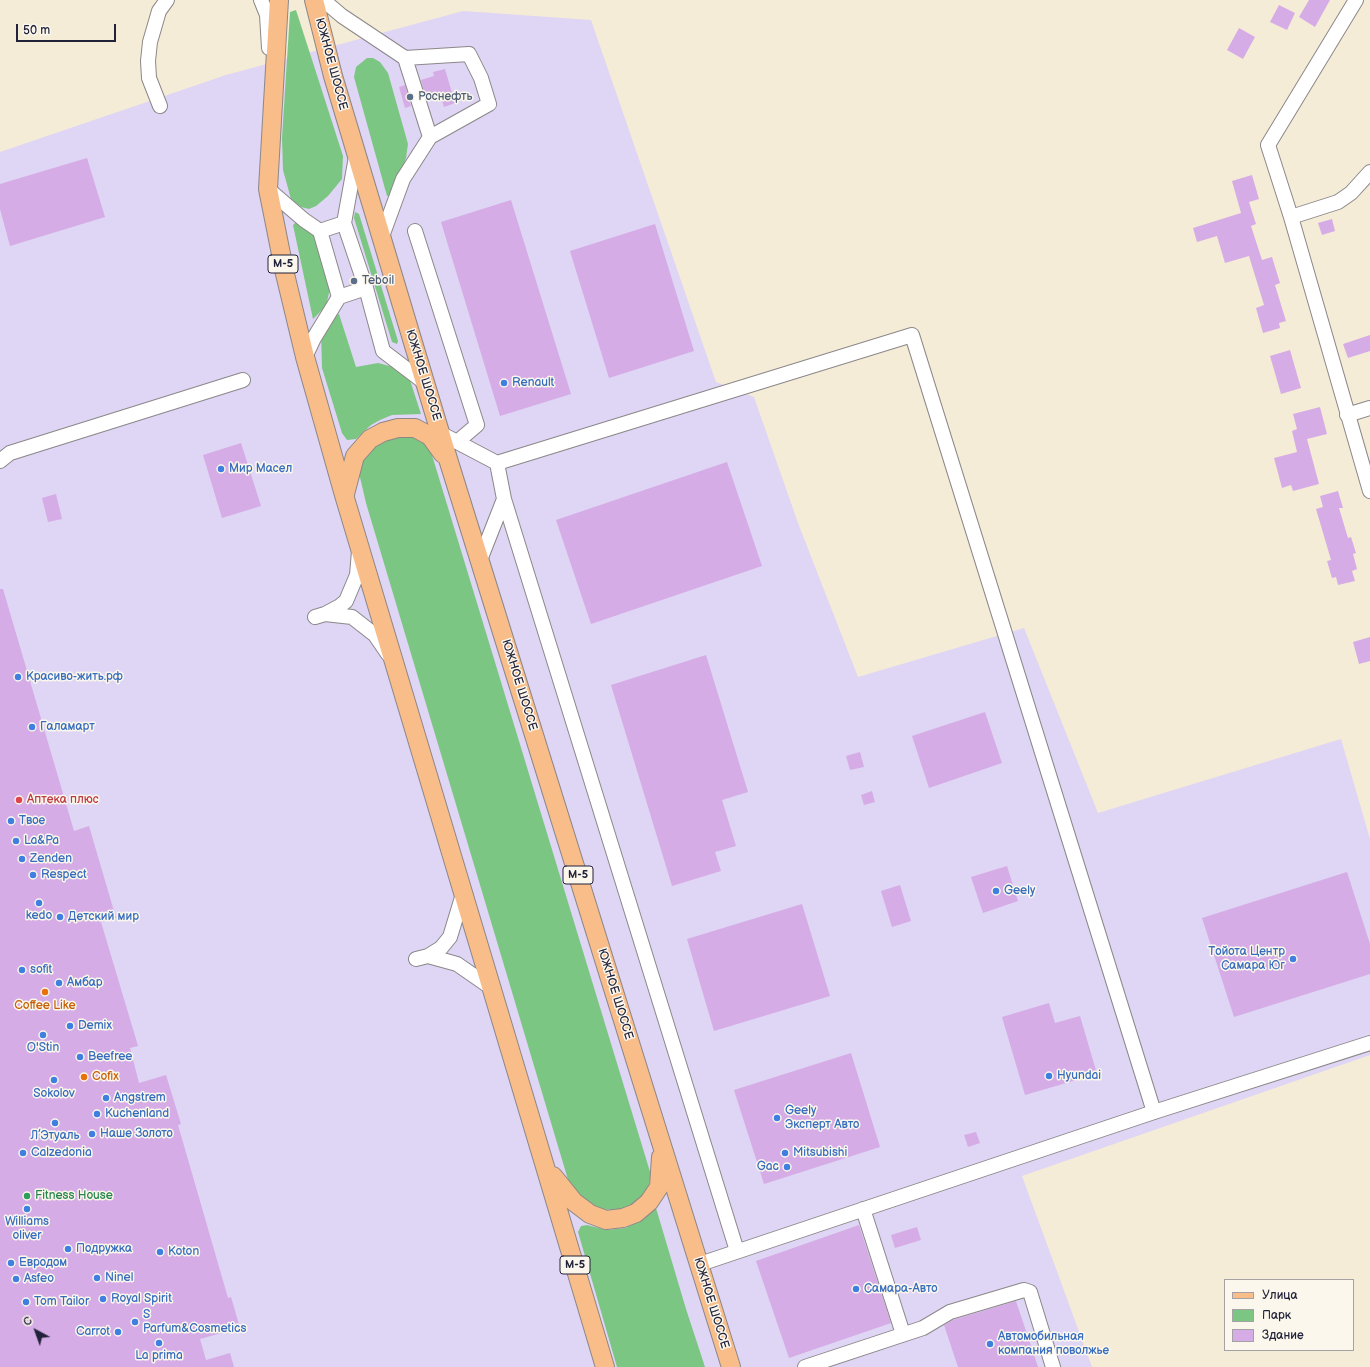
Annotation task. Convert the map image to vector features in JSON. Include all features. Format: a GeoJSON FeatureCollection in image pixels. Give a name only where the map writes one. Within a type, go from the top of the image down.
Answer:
{"type":"FeatureCollection","features":[{"type":"Feature","properties":{"kind":"main road","name":"М-5"},"geometry":{"type":"LineString","coordinates":[[279,0],[268,189],[285,274],[305,357],[344,495],[605,1367]]}},
{"type":"Feature","properties":{"kind":"main road","name":"ЮЖНОЕ ШОССЕ"},"geometry":{"type":"LineString","coordinates":[[314,0],[333,76],[356,157],[440,433],[661,1148],[700,1264],[731,1367]]}},
{"type":"Feature","properties":{"kind":"main road"},"geometry":{"type":"LineString","coordinates":[[344,495],[355,456],[370,440],[383,432],[398,428],[415,428],[430,436],[448,459]]}},
{"type":"Feature","properties":{"kind":"main road"},"geometry":{"type":"LineString","coordinates":[[545,1164],[562,1189],[574,1202],[590,1214],[606,1220],[623,1218],[636,1213],[649,1202],[659,1186],[661,1148]]}},
{"type":"Feature","properties":{"kind":"street"},"geometry":{"type":"LineString","coordinates":[[160,106],[149,78],[148,61],[150,42],[158,12],[167,0]]}},
{"type":"Feature","properties":{"kind":"street"},"geometry":{"type":"LineString","coordinates":[[261,0],[267,16],[273,114]]}},
{"type":"Feature","properties":{"kind":"street"},"geometry":{"type":"LineString","coordinates":[[323,0],[342,16],[405,58],[469,54],[481,78],[488,104],[430,137],[403,179],[381,239]]}},
{"type":"Feature","properties":{"kind":"street"},"geometry":{"type":"LineString","coordinates":[[1356,0],[1268,145],[1291,217],[1370,491]]}},
{"type":"Feature","properties":{"kind":"street"},"geometry":{"type":"LineString","coordinates":[[405,58],[430,137]]}},
{"type":"Feature","properties":{"kind":"street"},"geometry":{"type":"LineString","coordinates":[[356,157],[344,223],[366,288],[383,351],[425,383]]}},
{"type":"Feature","properties":{"kind":"street"},"geometry":{"type":"LineString","coordinates":[[1291,217],[1338,202],[1351,194],[1370,172]]}},
{"type":"Feature","properties":{"kind":"street"},"geometry":{"type":"LineString","coordinates":[[268,189],[304,220],[320,231],[339,297]]}},
{"type":"Feature","properties":{"kind":"street"},"geometry":{"type":"LineString","coordinates":[[320,231],[344,223]]}},
{"type":"Feature","properties":{"kind":"street"},"geometry":{"type":"LineString","coordinates":[[415,230],[477,425],[457,442]]}},
{"type":"Feature","properties":{"kind":"street"},"geometry":{"type":"LineString","coordinates":[[305,357],[314,338],[339,297],[366,288]]}},
{"type":"Feature","properties":{"kind":"street"},"geometry":{"type":"LineString","coordinates":[[440,433],[497,463],[912,335],[1154,1112]]}},
{"type":"Feature","properties":{"kind":"street"},"geometry":{"type":"LineString","coordinates":[[0,461],[10,453],[243,380]]}},
{"type":"Feature","properties":{"kind":"street"},"geometry":{"type":"LineString","coordinates":[[1347,415],[1370,408]]}},
{"type":"Feature","properties":{"kind":"street"},"geometry":{"type":"LineString","coordinates":[[497,463],[504,499],[737,1250]]}},
{"type":"Feature","properties":{"kind":"street"},"geometry":{"type":"LineString","coordinates":[[480,560],[504,499]]}},
{"type":"Feature","properties":{"kind":"street"},"geometry":{"type":"LineString","coordinates":[[360,546],[357,575],[352,589],[343,604],[320,616],[352,617],[363,625],[384,647],[395,664]]}},
{"type":"Feature","properties":{"kind":"street"},"geometry":{"type":"LineString","coordinates":[[463,894],[450,937],[441,948],[422,958],[457,964],[492,989]]}},
{"type":"Feature","properties":{"kind":"street"},"geometry":{"type":"LineString","coordinates":[[700,1264],[737,1250],[1154,1112],[1370,1043]]}},
{"type":"Feature","properties":{"kind":"street"},"geometry":{"type":"LineString","coordinates":[[863,1208],[904,1334]]}},
{"type":"Feature","properties":{"kind":"street"},"geometry":{"type":"LineString","coordinates":[[805,1367],[923,1328],[950,1312],[1024,1290],[1030,1292],[1053,1367]]}},
{"type":"Feature","properties":{"kind":"shaded area"},"geometry":{"type":"Polygon","coordinates":[[[463,11],[591,20],[716,382],[754,397],[798,523],[858,677],[1024,628],[1098,813],[1341,739],[1370,839],[1370,1055],[1022,1176],[1092,1367],[0,1367],[0,152],[226,75],[463,11]]]}},
{"type":"Feature","properties":{"kind":"green space"},"geometry":{"type":"Polygon","coordinates":[[[296,10],[343,156],[342,179],[328,196],[316,206],[309,209],[301,207],[291,199],[283,170],[282,138],[290,12],[296,10]]]}},
{"type":"Feature","properties":{"kind":"green space"},"geometry":{"type":"Polygon","coordinates":[[[367,58],[373,58],[380,62],[388,73],[408,144],[406,158],[393,196],[387,196],[354,77],[356,67],[367,58]]]}},
{"type":"Feature","properties":{"kind":"green space"},"geometry":{"type":"Polygon","coordinates":[[[355,212],[359,214],[398,341],[397,344],[392,342],[354,218],[355,212]]]}},
{"type":"Feature","properties":{"kind":"green space"},"geometry":{"type":"Polygon","coordinates":[[[296,222],[315,231],[331,284],[326,306],[313,319],[293,225],[296,222]]]}},
{"type":"Feature","properties":{"kind":"green space"},"geometry":{"type":"Polygon","coordinates":[[[339,314],[356,367],[378,363],[397,368],[408,374],[421,414],[392,415],[371,425],[356,439],[347,440],[342,433],[322,368],[321,332],[331,316],[339,314]]]}},
{"type":"Feature","properties":{"kind":"green space"},"geometry":{"type":"Polygon","coordinates":[[[401,431],[428,442],[651,1175],[648,1188],[643,1197],[632,1205],[618,1210],[597,1209],[578,1199],[569,1183],[366,503],[359,473],[360,461],[367,449],[401,431]]]}},
{"type":"Feature","properties":{"kind":"green space"},"geometry":{"type":"Polygon","coordinates":[[[656,1208],[705,1367],[617,1367],[578,1232],[581,1226],[587,1225],[607,1230],[625,1228],[644,1219],[656,1208]]]}},
{"type":"Feature","properties":{"kind":"building"},"geometry":{"type":"Polygon","coordinates":[[[1309,0],[1330,0],[1315,27],[1299,17],[1309,0]]]}},
{"type":"Feature","properties":{"kind":"building"},"geometry":{"type":"Polygon","coordinates":[[[1279,5],[1295,13],[1287,30],[1270,22],[1279,5]]]}},
{"type":"Feature","properties":{"kind":"building"},"geometry":{"type":"Polygon","coordinates":[[[1239,28],[1255,37],[1243,59],[1227,50],[1239,28]]]}},
{"type":"Feature","properties":{"kind":"building"},"geometry":{"type":"Polygon","coordinates":[[[445,69],[455,103],[444,107],[441,97],[427,101],[421,80],[434,76],[433,72],[445,69]]]}},
{"type":"Feature","properties":{"kind":"building"},"geometry":{"type":"Polygon","coordinates":[[[405,85],[411,106],[405,108],[399,87],[405,85]]]}},
{"type":"Feature","properties":{"kind":"building"},"geometry":{"type":"Polygon","coordinates":[[[87,158],[105,217],[10,246],[0,209],[0,184],[87,158]]]}},
{"type":"Feature","properties":{"kind":"building"},"geometry":{"type":"Polygon","coordinates":[[[1252,175],[1259,199],[1249,202],[1256,224],[1251,226],[1262,260],[1272,257],[1280,283],[1275,285],[1286,321],[1279,323],[1280,328],[1263,333],[1256,308],[1264,305],[1249,256],[1225,263],[1217,236],[1197,242],[1193,228],[1241,213],[1232,181],[1252,175]]]}},
{"type":"Feature","properties":{"kind":"building"},"geometry":{"type":"Polygon","coordinates":[[[511,200],[571,394],[500,416],[441,222],[511,200]]]}},
{"type":"Feature","properties":{"kind":"building"},"geometry":{"type":"Polygon","coordinates":[[[1332,219],[1335,231],[1322,235],[1318,223],[1332,219]]]}},
{"type":"Feature","properties":{"kind":"building"},"geometry":{"type":"Polygon","coordinates":[[[655,224],[694,351],[609,378],[570,251],[655,224]]]}},
{"type":"Feature","properties":{"kind":"building"},"geometry":{"type":"Polygon","coordinates":[[[1370,335],[1370,351],[1348,358],[1343,344],[1370,335]]]}},
{"type":"Feature","properties":{"kind":"building"},"geometry":{"type":"Polygon","coordinates":[[[1290,350],[1301,388],[1281,394],[1270,356],[1290,350]]]}},
{"type":"Feature","properties":{"kind":"building"},"geometry":{"type":"Polygon","coordinates":[[[1320,407],[1327,434],[1307,439],[1319,484],[1293,491],[1291,485],[1282,488],[1274,458],[1297,452],[1292,431],[1297,429],[1293,414],[1320,407]]]}},
{"type":"Feature","properties":{"kind":"building"},"geometry":{"type":"Polygon","coordinates":[[[241,443],[261,506],[222,518],[203,455],[241,443]]]}},
{"type":"Feature","properties":{"kind":"building"},"geometry":{"type":"Polygon","coordinates":[[[727,462],[762,566],[591,624],[556,520],[727,462]]]}},
{"type":"Feature","properties":{"kind":"building"},"geometry":{"type":"Polygon","coordinates":[[[1338,491],[1343,508],[1339,508],[1348,538],[1351,537],[1356,553],[1353,554],[1357,569],[1352,571],[1355,581],[1338,585],[1336,577],[1332,578],[1327,561],[1331,560],[1316,509],[1323,507],[1320,496],[1338,491]]]}},
{"type":"Feature","properties":{"kind":"building"},"geometry":{"type":"Polygon","coordinates":[[[56,494],[62,519],[48,522],[42,498],[56,494]]]}},
{"type":"Feature","properties":{"kind":"building","name":"Амбар"},"geometry":{"type":"Polygon","coordinates":[[[0,589],[3,589],[74,831],[89,826],[116,918],[101,922],[138,1046],[130,1048],[139,1083],[166,1075],[181,1124],[178,1125],[228,1298],[231,1297],[240,1328],[200,1339],[206,1360],[230,1353],[234,1367],[0,1367],[0,589]]]}},
{"type":"Feature","properties":{"kind":"building"},"geometry":{"type":"Polygon","coordinates":[[[1370,637],[1370,661],[1359,664],[1353,642],[1370,637]]]}},
{"type":"Feature","properties":{"kind":"building"},"geometry":{"type":"Polygon","coordinates":[[[706,655],[748,792],[722,800],[736,846],[715,852],[721,871],[672,886],[611,685],[706,655]]]}},
{"type":"Feature","properties":{"kind":"building"},"geometry":{"type":"Polygon","coordinates":[[[985,712],[1002,763],[929,788],[912,736],[985,712]]]}},
{"type":"Feature","properties":{"kind":"building"},"geometry":{"type":"Polygon","coordinates":[[[860,752],[864,767],[850,770],[846,756],[860,752]]]}},
{"type":"Feature","properties":{"kind":"building"},"geometry":{"type":"Polygon","coordinates":[[[872,791],[875,802],[864,805],[861,795],[872,791]]]}},
{"type":"Feature","properties":{"kind":"building"},"geometry":{"type":"Polygon","coordinates":[[[1007,866],[1018,901],[983,913],[971,877],[1007,866]]]}},
{"type":"Feature","properties":{"kind":"building","name":"Тойота Центр Самара Юг"},"geometry":{"type":"Polygon","coordinates":[[[1347,872],[1370,944],[1370,974],[1234,1017],[1202,918],[1347,872]]]}},
{"type":"Feature","properties":{"kind":"building"},"geometry":{"type":"Polygon","coordinates":[[[900,885],[911,921],[892,927],[881,891],[900,885]]]}},
{"type":"Feature","properties":{"kind":"building"},"geometry":{"type":"Polygon","coordinates":[[[802,904],[830,996],[714,1031],[687,939],[802,904]]]}},
{"type":"Feature","properties":{"kind":"building"},"geometry":{"type":"Polygon","coordinates":[[[1049,1003],[1055,1023],[1080,1016],[1097,1074],[1025,1095],[1002,1017],[1049,1003]]]}},
{"type":"Feature","properties":{"kind":"building"},"geometry":{"type":"Polygon","coordinates":[[[851,1053],[880,1147],[764,1184],[734,1090],[851,1053]]]}},
{"type":"Feature","properties":{"kind":"building"},"geometry":{"type":"Polygon","coordinates":[[[976,1132],[980,1143],[968,1147],[964,1135],[976,1132]]]}},
{"type":"Feature","properties":{"kind":"building"},"geometry":{"type":"Polygon","coordinates":[[[859,1225],[891,1323],[789,1358],[756,1261],[859,1225]]]}},
{"type":"Feature","properties":{"kind":"building"},"geometry":{"type":"Polygon","coordinates":[[[917,1227],[921,1240],[895,1248],[891,1235],[917,1227]]]}},
{"type":"Feature","properties":{"kind":"building","name":"Автомобильная компания поволжье"},"geometry":{"type":"Polygon","coordinates":[[[1016,1301],[1038,1367],[958,1367],[944,1325],[953,1320],[1016,1301]]]}},
{"type":"Feature","properties":{"kind":"place","name":"Роснефть"},"geometry":{"type":"Point","coordinates":[410,97]}},
{"type":"Feature","properties":{"kind":"place","name":"Teboil"},"geometry":{"type":"Point","coordinates":[354,281]}},
{"type":"Feature","properties":{"kind":"place","name":"Renault"},"geometry":{"type":"Point","coordinates":[504,383]}},
{"type":"Feature","properties":{"kind":"place","name":"Мир Масел"},"geometry":{"type":"Point","coordinates":[221,469]}},
{"type":"Feature","properties":{"kind":"place","name":"Красиво-жить.рф"},"geometry":{"type":"Point","coordinates":[18,677]}},
{"type":"Feature","properties":{"kind":"place","name":"Галамарт"},"geometry":{"type":"Point","coordinates":[32,727]}},
{"type":"Feature","properties":{"kind":"place","name":"Аптека плюс"},"geometry":{"type":"Point","coordinates":[19,800]}},
{"type":"Feature","properties":{"kind":"place","name":"Твое"},"geometry":{"type":"Point","coordinates":[11,821]}},
{"type":"Feature","properties":{"kind":"place","name":"La&Pa"},"geometry":{"type":"Point","coordinates":[16,841]}},
{"type":"Feature","properties":{"kind":"place","name":"Zenden"},"geometry":{"type":"Point","coordinates":[22,859]}},
{"type":"Feature","properties":{"kind":"place","name":"Respect"},"geometry":{"type":"Point","coordinates":[33,875]}},
{"type":"Feature","properties":{"kind":"place","name":"Geely"},"geometry":{"type":"Point","coordinates":[996,891]}},
{"type":"Feature","properties":{"kind":"place","name":"kedo"},"geometry":{"type":"Point","coordinates":[39,903]}},
{"type":"Feature","properties":{"kind":"place","name":"Детский мир"},"geometry":{"type":"Point","coordinates":[60,917]}},
{"type":"Feature","properties":{"kind":"place","name":"Тойота Центр Самара Юг"},"geometry":{"type":"Point","coordinates":[1293,959]}},
{"type":"Feature","properties":{"kind":"place","name":"sofit"},"geometry":{"type":"Point","coordinates":[22,970]}},
{"type":"Feature","properties":{"kind":"place","name":"Амбар"},"geometry":{"type":"Point","coordinates":[59,983]}},
{"type":"Feature","properties":{"kind":"place","name":"Coffee Like"},"geometry":{"type":"Point","coordinates":[45,992]}},
{"type":"Feature","properties":{"kind":"place","name":"Demix"},"geometry":{"type":"Point","coordinates":[70,1026]}},
{"type":"Feature","properties":{"kind":"place","name":"O'Stin"},"geometry":{"type":"Point","coordinates":[43,1035]}},
{"type":"Feature","properties":{"kind":"place","name":"Beefree"},"geometry":{"type":"Point","coordinates":[80,1057]}},
{"type":"Feature","properties":{"kind":"place","name":"Hyundai"},"geometry":{"type":"Point","coordinates":[1049,1076]}},
{"type":"Feature","properties":{"kind":"place","name":"Cofix"},"geometry":{"type":"Point","coordinates":[84,1077]}},
{"type":"Feature","properties":{"kind":"place","name":"Sokolov"},"geometry":{"type":"Point","coordinates":[54,1080]}},
{"type":"Feature","properties":{"kind":"place","name":"Angstrem"},"geometry":{"type":"Point","coordinates":[106,1098]}},
{"type":"Feature","properties":{"kind":"place","name":"Kuchenland"},"geometry":{"type":"Point","coordinates":[97,1114]}},
{"type":"Feature","properties":{"kind":"place","name":"Geely Эксперт Авто"},"geometry":{"type":"Point","coordinates":[777,1118]}},
{"type":"Feature","properties":{"kind":"place","name":"Л’Этуаль"},"geometry":{"type":"Point","coordinates":[55,1123]}},
{"type":"Feature","properties":{"kind":"place","name":"Наше Золото"},"geometry":{"type":"Point","coordinates":[92,1134]}},
{"type":"Feature","properties":{"kind":"place","name":"Calzedonia"},"geometry":{"type":"Point","coordinates":[23,1153]}},
{"type":"Feature","properties":{"kind":"place","name":"Mitsubishi"},"geometry":{"type":"Point","coordinates":[785,1153]}},
{"type":"Feature","properties":{"kind":"place","name":"Gac"},"geometry":{"type":"Point","coordinates":[787,1167]}},
{"type":"Feature","properties":{"kind":"place","name":"Fitness House"},"geometry":{"type":"Point","coordinates":[27,1196]}},
{"type":"Feature","properties":{"kind":"place","name":"Williams oliver"},"geometry":{"type":"Point","coordinates":[27,1209]}},
{"type":"Feature","properties":{"kind":"place","name":"Подружка"},"geometry":{"type":"Point","coordinates":[68,1249]}},
{"type":"Feature","properties":{"kind":"place","name":"Koton"},"geometry":{"type":"Point","coordinates":[160,1252]}},
{"type":"Feature","properties":{"kind":"place","name":"Евродом"},"geometry":{"type":"Point","coordinates":[11,1263]}},
{"type":"Feature","properties":{"kind":"place","name":"Ninel"},"geometry":{"type":"Point","coordinates":[97,1278]}},
{"type":"Feature","properties":{"kind":"place","name":"Asfeo"},"geometry":{"type":"Point","coordinates":[16,1279]}},
{"type":"Feature","properties":{"kind":"place","name":"Самара-Авто"},"geometry":{"type":"Point","coordinates":[856,1289]}},
{"type":"Feature","properties":{"kind":"place","name":"Royal Spirit"},"geometry":{"type":"Point","coordinates":[103,1299]}},
{"type":"Feature","properties":{"kind":"place","name":"Tom Tailor"},"geometry":{"type":"Point","coordinates":[26,1302]}},
{"type":"Feature","properties":{"kind":"place","name":"S Parfum&Cosmetics"},"geometry":{"type":"Point","coordinates":[135,1322]}},
{"type":"Feature","properties":{"kind":"place","name":"Carrot"},"geometry":{"type":"Point","coordinates":[118,1332]}},
{"type":"Feature","properties":{"kind":"place","name":"La prima"},"geometry":{"type":"Point","coordinates":[159,1343]}},
{"type":"Feature","properties":{"kind":"place","name":"Автомобильная компания поволжье"},"geometry":{"type":"Point","coordinates":[990,1344]}}]}
